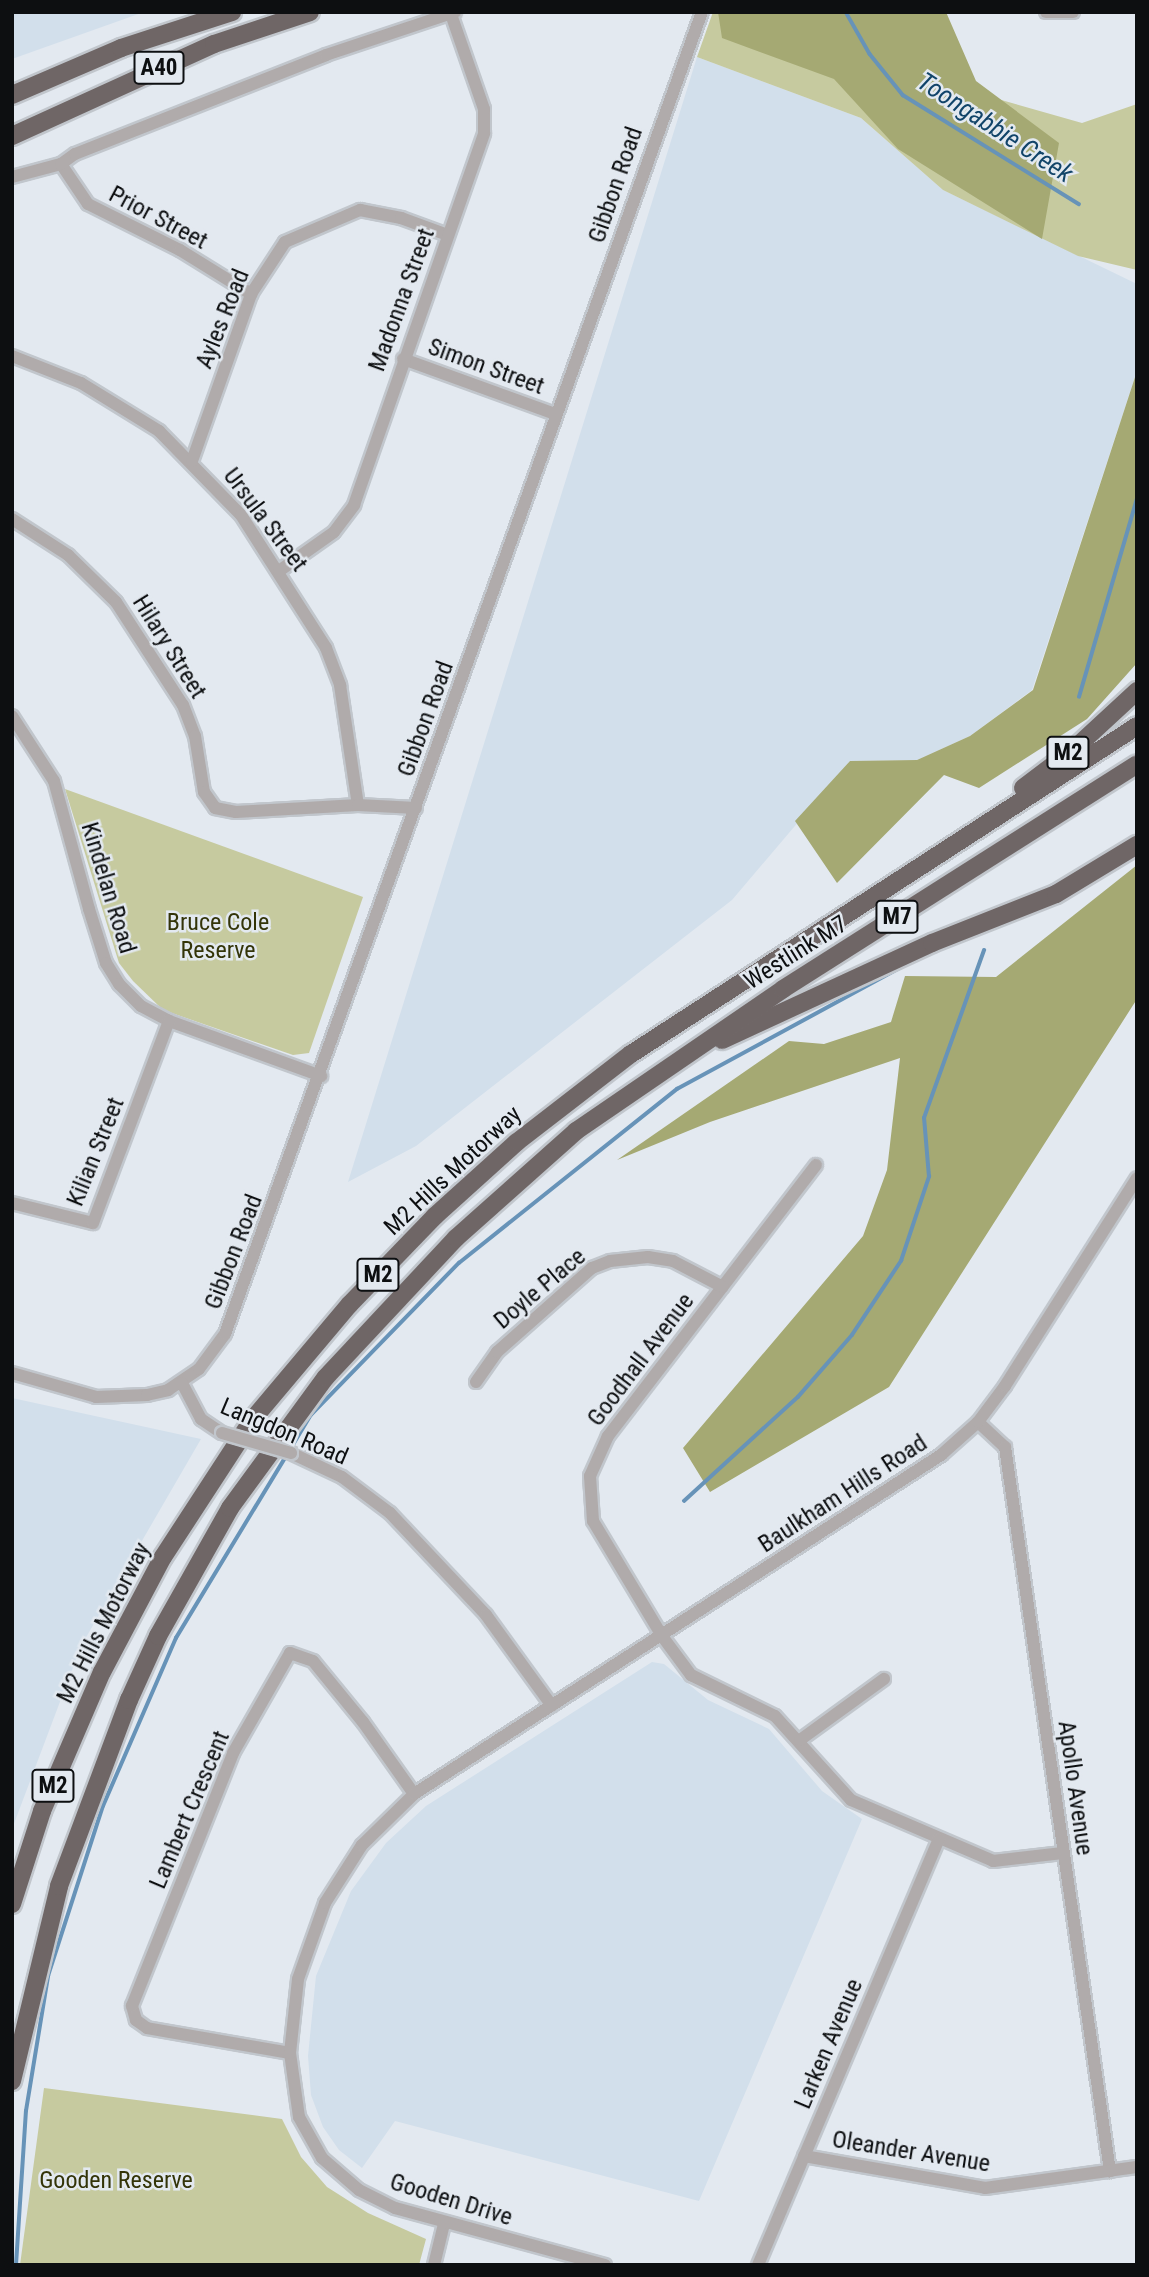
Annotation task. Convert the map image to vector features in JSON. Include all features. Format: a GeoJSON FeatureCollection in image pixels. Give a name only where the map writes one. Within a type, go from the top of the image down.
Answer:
{"type":"FeatureCollection","features":[{"type":"Feature","properties":{"kind":"highway","name":"A40"},"geometry":{"type":"LineString","coordinates":[[12,95],[121,48],[232,12]]}},
{"type":"Feature","properties":{"kind":"highway","name":"A40"},"geometry":{"type":"LineString","coordinates":[[12,136],[214,44],[310,12]]}},
{"type":"Feature","properties":{"kind":"highway","name":"M2"},"geometry":{"type":"LineString","coordinates":[[1000,814],[1026,784],[1073,750],[1137,691]]}},
{"type":"Feature","properties":{"kind":"highway"},"geometry":{"type":"LineString","coordinates":[[1000,814],[1137,726]]}},
{"type":"Feature","properties":{"kind":"highway","name":"Westlink M7"},"geometry":{"type":"LineString","coordinates":[[658,1071],[1137,764]]}},
{"type":"Feature","properties":{"kind":"highway","name":"M2 Hills Motorway"},"geometry":{"type":"LineString","coordinates":[[12,1904],[42,1811],[102,1672],[163,1558],[253,1419],[350,1304],[435,1216],[580,1093],[714,999],[1000,814]]}},
{"type":"Feature","properties":{"kind":"highway","name":"M2"},"geometry":{"type":"LineString","coordinates":[[658,1071],[853,978],[1056,894],[1137,845]]}},
{"type":"Feature","properties":{"kind":"highway","name":"M2 Hills Motorway"},"geometry":{"type":"LineString","coordinates":[[12,2081],[38,1958],[105,1755],[158,1636],[230,1508],[295,1414],[413,1280],[542,1158],[658,1071]]}},
{"type":"Feature","properties":{"kind":"street","name":"Gibbon Road"},"geometry":{"type":"LineString","coordinates":[[685,55],[694,12]]}},
{"type":"Feature","properties":{"kind":"street","name":"Gibbon Road"},"geometry":{"type":"LineString","coordinates":[[182,1382],[208,1360],[235,1313],[555,415],[702,12]]}},
{"type":"Feature","properties":{"kind":"street"},"geometry":{"type":"LineString","coordinates":[[1046,12],[1073,12]]}},
{"type":"Feature","properties":{"kind":"street"},"geometry":{"type":"LineString","coordinates":[[12,177],[61,164],[75,154],[314,60],[453,13]]}},
{"type":"Feature","properties":{"kind":"street","name":"Madonna Street"},"geometry":{"type":"LineString","coordinates":[[279,571],[334,532],[354,505],[486,121],[453,13]]}},
{"type":"Feature","properties":{"kind":"street","name":"Prior Street"},"geometry":{"type":"LineString","coordinates":[[61,164],[88,204],[180,250],[250,294]]}},
{"type":"Feature","properties":{"kind":"street","name":"Ayles Road"},"geometry":{"type":"LineString","coordinates":[[192,461],[250,294],[285,242],[360,210],[377,211],[448,235]]}},
{"type":"Feature","properties":{"kind":"street","name":"Ursula Street"},"geometry":{"type":"LineString","coordinates":[[12,356],[38,363],[120,404],[192,461],[241,515],[320,637],[340,685],[358,806]]}},
{"type":"Feature","properties":{"kind":"street","name":"Simon Street"},"geometry":{"type":"LineString","coordinates":[[402,359],[555,415]]}},
{"type":"Feature","properties":{"kind":"street","name":"Hilary Street"},"geometry":{"type":"LineString","coordinates":[[12,519],[68,555],[116,602],[183,705],[195,736],[204,792],[215,808],[236,812],[358,806],[416,808]]}},
{"type":"Feature","properties":{"kind":"street","name":"Kindelan Road"},"geometry":{"type":"LineString","coordinates":[[12,716],[54,781],[106,963],[131,997],[169,1021],[321,1076]]}},
{"type":"Feature","properties":{"kind":"street","name":"Kilian Street"},"geometry":{"type":"LineString","coordinates":[[12,1203],[93,1223],[169,1021]]}},
{"type":"Feature","properties":{"kind":"street","name":"Goodhall Avenue"},"geometry":{"type":"LineString","coordinates":[[816,1165],[608,1436],[590,1476],[593,1521],[662,1636],[704,1685],[765,1710],[800,1741],[827,1778],[851,1800],[993,1861],[1063,1853]]}},
{"type":"Feature","properties":{"kind":"street","name":"Baulkham Hills Road"},"geometry":{"type":"LineString","coordinates":[[552,1706],[913,1476],[978,1422],[1137,1179]]}},
{"type":"Feature","properties":{"kind":"street","name":"Doyle Place"},"geometry":{"type":"LineString","coordinates":[[476,1382],[497,1352],[592,1268],[610,1261],[635,1256],[673,1261],[723,1286]]}},
{"type":"Feature","properties":{"kind":"street"},"geometry":{"type":"LineString","coordinates":[[12,1373],[113,1398],[156,1394],[182,1382]]}},
{"type":"Feature","properties":{"kind":"street","name":"Langdon Road"},"geometry":{"type":"LineString","coordinates":[[182,1382],[201,1419],[222,1433],[291,1453],[342,1477],[390,1513],[486,1615],[552,1706]]}},
{"type":"Feature","properties":{"kind":"street","name":"Apollo Avenue"},"geometry":{"type":"LineString","coordinates":[[978,1422],[1005,1447],[1110,2171]]}},
{"type":"Feature","properties":{"kind":"street","name":"Lambert Crescent"},"geometry":{"type":"LineString","coordinates":[[290,2053],[147,2028],[136,2020],[132,2006],[233,1753],[290,1653],[313,1661],[363,1722],[414,1794]]}},
{"type":"Feature","properties":{"kind":"street"},"geometry":{"type":"LineString","coordinates":[[800,1741],[884,1679]]}},
{"type":"Feature","properties":{"kind":"street","name":"Gooden Drive"},"geometry":{"type":"LineString","coordinates":[[552,1706],[414,1794],[362,1845],[325,1903],[298,1979],[290,2053],[299,2117],[330,2167],[371,2197],[444,2224],[605,2265]]}},
{"type":"Feature","properties":{"kind":"street","name":"Larken Avenue"},"geometry":{"type":"LineString","coordinates":[[758,2265],[939,1839]]}},
{"type":"Feature","properties":{"kind":"street","name":"Oleander Avenue"},"geometry":{"type":"LineString","coordinates":[[804,2156],[985,2188],[1137,2167]]}},
{"type":"Feature","properties":{"kind":"street"},"geometry":{"type":"LineString","coordinates":[[434,2265],[444,2224]]}},
{"type":"Feature","properties":{"kind":"shaded area"},"geometry":{"type":"Polygon","coordinates":[[[12,12],[144,12],[12,59],[12,12]]]}},
{"type":"Feature","properties":{"kind":"shaded area"},"geometry":{"type":"Polygon","coordinates":[[[697,57],[861,118],[943,190],[1137,284],[1137,371],[1032,690],[970,736],[917,760],[850,761],[732,900],[416,1146],[348,1182],[697,57]]]}},
{"type":"Feature","properties":{"kind":"shaded area"},"geometry":{"type":"Polygon","coordinates":[[[12,1398],[201,1439],[81,1646],[12,1829],[12,1398]]]}},
{"type":"Feature","properties":{"kind":"shaded area"},"geometry":{"type":"Polygon","coordinates":[[[652,1662],[664,1664],[708,1700],[769,1729],[822,1791],[862,1819],[699,2201],[395,2121],[362,2168],[339,2150],[323,2127],[311,2095],[308,2056],[316,1976],[351,1891],[386,1843],[426,1806],[652,1662]]]}},
{"type":"Feature","properties":{"kind":"green space"},"geometry":{"type":"Polygon","coordinates":[[[713,12],[936,12],[970,91],[1082,123],[1137,104],[1137,270],[1078,256],[943,190],[861,118],[697,57],[713,12]]]}},
{"type":"Feature","properties":{"kind":"green space"},"geometry":{"type":"Polygon","coordinates":[[[718,12],[946,12],[976,81],[1059,143],[1042,239],[898,149],[834,79],[722,38],[718,12]]]}},
{"type":"Feature","properties":{"kind":"green space"},"geometry":{"type":"Polygon","coordinates":[[[1137,371],[1137,663],[1087,719],[979,788],[944,775],[837,883],[795,821],[850,761],[917,760],[970,736],[1033,690],[1137,371]]]}},
{"type":"Feature","properties":{"kind":"green space","name":"Bruce Cole Reserve"},"geometry":{"type":"Polygon","coordinates":[[[65,789],[363,897],[309,1053],[293,1055],[163,1010],[133,981],[119,963],[65,789]]]}},
{"type":"Feature","properties":{"kind":"green space"},"geometry":{"type":"Polygon","coordinates":[[[1137,865],[1137,999],[889,1387],[710,1492],[683,1448],[863,1236],[887,1170],[900,1058],[710,1122],[617,1160],[789,1041],[824,1044],[891,1022],[905,976],[996,977],[1137,865]]]}},
{"type":"Feature","properties":{"kind":"green space","name":"Gooden Reserve"},"geometry":{"type":"Polygon","coordinates":[[[44,2088],[282,2119],[301,2157],[327,2187],[368,2213],[426,2239],[419,2265],[20,2265],[44,2088]]]}},
{"type":"Feature","properties":{"kind":"waterway","name":"Toongabbie Creek"},"geometry":{"type":"LineString","coordinates":[[846,12],[870,54],[903,95],[1079,204]]}},
{"type":"Feature","properties":{"kind":"waterway"},"geometry":{"type":"LineString","coordinates":[[1079,697],[1137,499]]}},
{"type":"Feature","properties":{"kind":"waterway"},"geometry":{"type":"LineString","coordinates":[[684,1501],[798,1397],[852,1335],[901,1261],[929,1177],[924,1118],[984,950]]}},
{"type":"Feature","properties":{"kind":"waterway"},"geometry":{"type":"LineString","coordinates":[[291,1448],[311,1415],[459,1263],[677,1089],[902,967]]}},
{"type":"Feature","properties":{"kind":"waterway"},"geometry":{"type":"LineString","coordinates":[[16,2265],[26,2111],[48,1976],[103,1806],[176,1638],[287,1455]]}}]}
